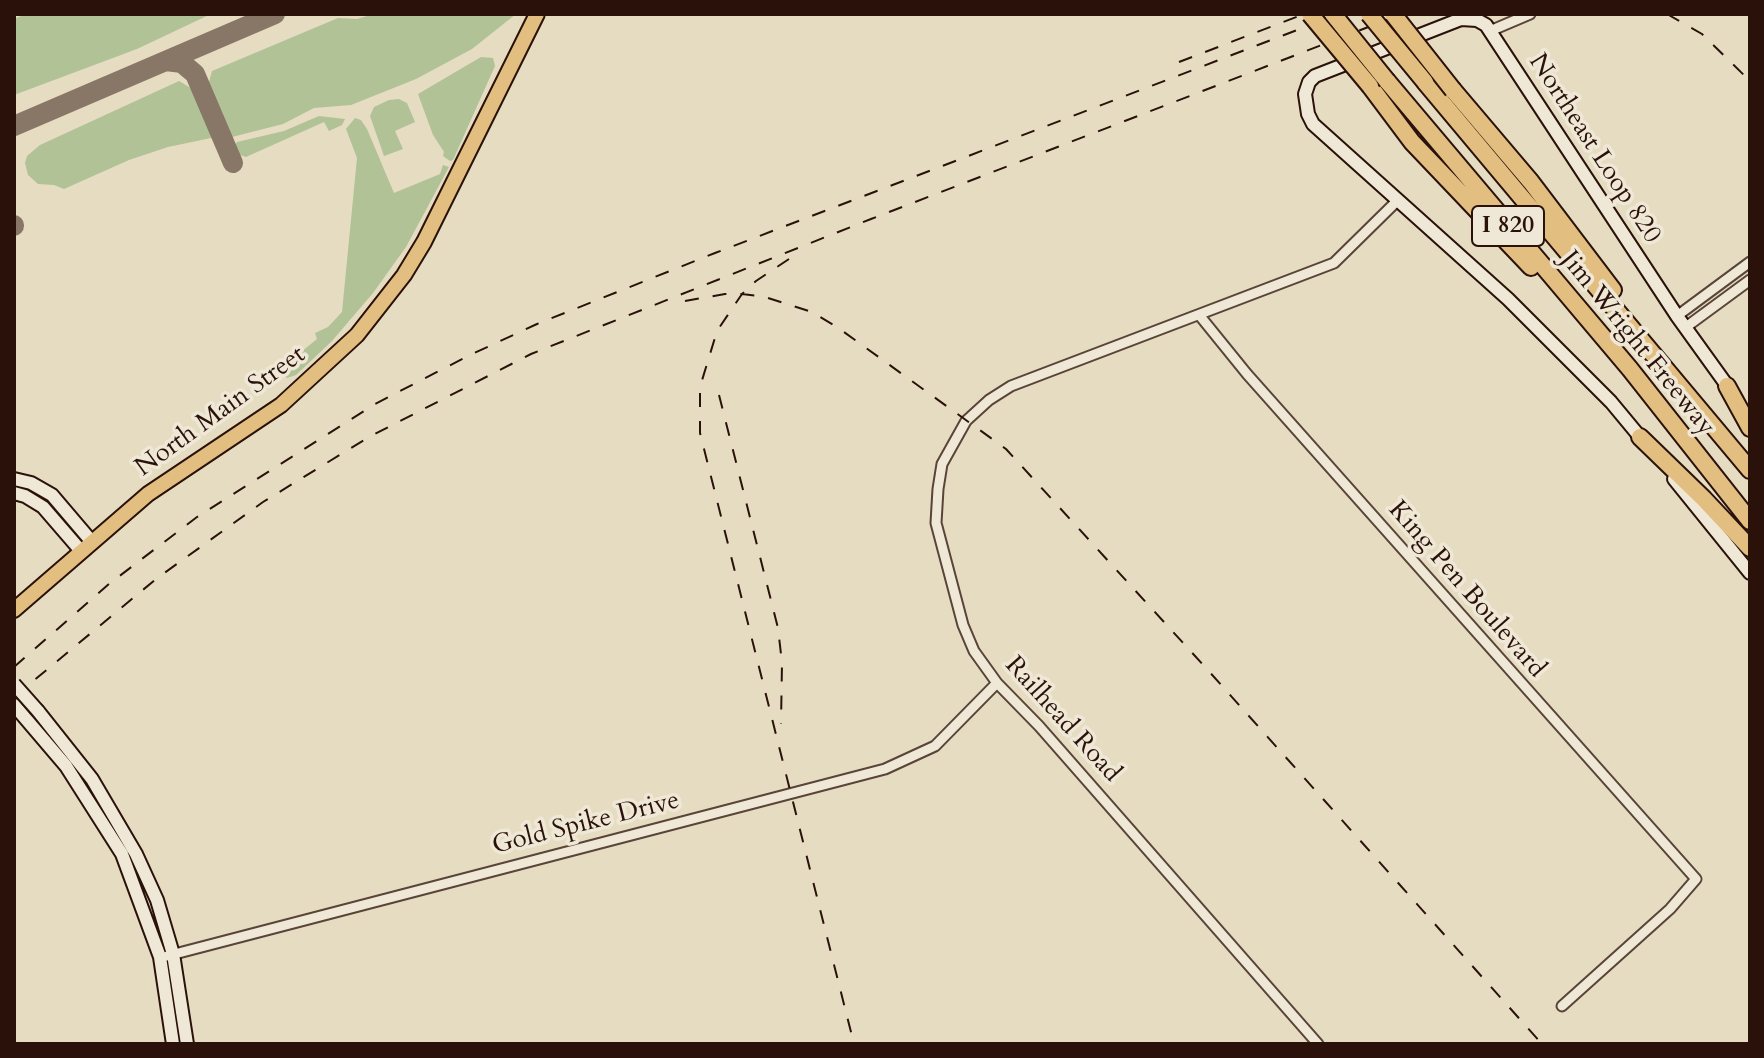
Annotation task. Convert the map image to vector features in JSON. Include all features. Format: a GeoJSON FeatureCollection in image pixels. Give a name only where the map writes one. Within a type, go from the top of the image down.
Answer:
{"type":"FeatureCollection","features":[{"type":"Feature","properties":{"kind":"highway"},"geometry":{"type":"LineString","coordinates":[[1310,14],[1412,142],[1630,369]]}},
{"type":"Feature","properties":{"kind":"highway","name":"Jim Wright Freeway"},"geometry":{"type":"LineString","coordinates":[[1333,14],[1630,369],[1750,521]]}},
{"type":"Feature","properties":{"kind":"highway","name":"Jim Wright Freeway"},"geometry":{"type":"LineString","coordinates":[[1369,14],[1750,470]]}},
{"type":"Feature","properties":{"kind":"highway"},"geometry":{"type":"LineString","coordinates":[[1393,14],[1583,248],[1626,309],[1642,339]]}},
{"type":"Feature","properties":{"kind":"highway"},"geometry":{"type":"LineString","coordinates":[[1727,386],[1750,428]]}},
{"type":"Feature","properties":{"kind":"highway"},"geometry":{"type":"LineString","coordinates":[[1640,437],[1750,548]]}},
{"type":"Feature","properties":{"kind":"main road","name":"North Main Street"},"geometry":{"type":"LineString","coordinates":[[14,610],[148,494],[281,405],[357,335],[404,275],[424,242],[537,14]]}},
{"type":"Feature","properties":{"kind":"street"},"geometry":{"type":"LineString","coordinates":[[1490,31],[1530,14]]}},
{"type":"Feature","properties":{"kind":"street","name":"Northeast Loop 820"},"geometry":{"type":"LineString","coordinates":[[1750,414],[1677,316],[1478,16],[1432,28],[1324,70],[1309,82],[1305,104],[1313,124],[1508,299],[1611,402],[1750,573]]}},
{"type":"Feature","properties":{"kind":"street","name":"Railhead Road"},"geometry":{"type":"LineString","coordinates":[[1318,1044],[1049,737],[997,683],[974,651],[963,625],[936,523],[942,464],[966,421],[989,400],[1011,386],[1334,263],[1398,200]]}},
{"type":"Feature","properties":{"kind":"street"},"geometry":{"type":"LineString","coordinates":[[1677,316],[1750,262]]}},
{"type":"Feature","properties":{"kind":"street"},"geometry":{"type":"LineString","coordinates":[[1686,327],[1750,280]]}},
{"type":"Feature","properties":{"kind":"street","name":"King Pen Boulevard"},"geometry":{"type":"LineString","coordinates":[[1200,316],[1247,374],[1489,649],[1696,879],[1688,890],[1562,1006]]}},
{"type":"Feature","properties":{"kind":"street"},"geometry":{"type":"LineString","coordinates":[[14,479],[31,483],[52,495],[86,546]]}},
{"type":"Feature","properties":{"kind":"street"},"geometry":{"type":"LineString","coordinates":[[14,493],[43,507],[86,546]]}},
{"type":"Feature","properties":{"kind":"street","name":"Gold Spike Drive"},"geometry":{"type":"LineString","coordinates":[[160,957],[885,769],[935,746],[997,683]]}},
{"type":"Feature","properties":{"kind":"street"},"geometry":{"type":"LineString","coordinates":[[14,684],[77,757],[116,816],[157,900],[173,954],[187,1044]]}},
{"type":"Feature","properties":{"kind":"street"},"geometry":{"type":"LineString","coordinates":[[14,705],[66,766],[110,832],[130,870],[160,957],[173,1044]]}},
{"type":"Feature","properties":{"kind":"green space"},"geometry":{"type":"Polygon","coordinates":[[[26,14],[211,14],[137,49],[14,95],[14,19],[26,14]]]}},
{"type":"Feature","properties":{"kind":"green space"},"geometry":{"type":"Polygon","coordinates":[[[374,14],[516,14],[472,49],[416,79],[351,105],[314,108],[283,124],[228,138],[207,89],[212,71],[338,18],[357,19],[374,14]]]}},
{"type":"Feature","properties":{"kind":"green space"},"geometry":{"type":"Polygon","coordinates":[[[481,57],[493,58],[495,66],[450,161],[443,156],[444,152],[433,135],[418,94],[481,57]]]}},
{"type":"Feature","properties":{"kind":"green space"},"geometry":{"type":"Polygon","coordinates":[[[179,81],[196,91],[216,137],[168,147],[129,160],[64,189],[38,184],[28,175],[27,156],[40,145],[179,81]]]}},
{"type":"Feature","properties":{"kind":"green space"},"geometry":{"type":"Polygon","coordinates":[[[399,99],[407,103],[415,122],[395,131],[403,149],[384,156],[370,116],[374,107],[399,99]]]}},
{"type":"Feature","properties":{"kind":"green space"},"geometry":{"type":"Polygon","coordinates":[[[319,116],[345,119],[342,125],[329,131],[324,122],[246,157],[234,153],[233,147],[237,142],[284,131],[319,116]]]}},
{"type":"Feature","properties":{"kind":"green space"},"geometry":{"type":"Polygon","coordinates":[[[355,118],[361,120],[367,129],[394,193],[440,174],[443,165],[449,167],[406,247],[373,293],[332,341],[296,375],[287,378],[279,370],[317,339],[315,333],[328,327],[342,312],[357,158],[346,129],[355,118]]]}},
{"type":"Feature","properties":{"kind":"taxiway"},"geometry":{"type":"LineString","coordinates":[[14,126],[275,14]]}},
{"type":"Feature","properties":{"kind":"taxiway"},"geometry":{"type":"LineString","coordinates":[[166,61],[182,63],[195,74],[233,163]]}},
{"type":"Feature","properties":{"kind":"railway"},"geometry":{"type":"LineString","coordinates":[[1179,62],[1304,14]]}},
{"type":"Feature","properties":{"kind":"railway"},"geometry":{"type":"LineString","coordinates":[[14,667],[109,584],[197,517],[375,404],[470,355],[537,324],[715,253],[1339,14]]}},
{"type":"Feature","properties":{"kind":"railway"},"geometry":{"type":"LineString","coordinates":[[14,697],[156,579],[263,502],[369,437],[531,354],[1402,14]]}},
{"type":"Feature","properties":{"kind":"railway"},"geometry":{"type":"LineString","coordinates":[[1667,14],[1702,34],[1750,81]]}},
{"type":"Feature","properties":{"kind":"railway"},"geometry":{"type":"LineString","coordinates":[[789,259],[742,294],[717,331],[700,387],[700,433],[854,1044]]}},
{"type":"Feature","properties":{"kind":"railway"},"geometry":{"type":"LineString","coordinates":[[685,301],[742,294],[765,297],[812,312],[1006,449],[1542,1044]]}},
{"type":"Feature","properties":{"kind":"railway"},"geometry":{"type":"LineString","coordinates":[[719,395],[778,628],[782,663],[781,724]]}}]}
